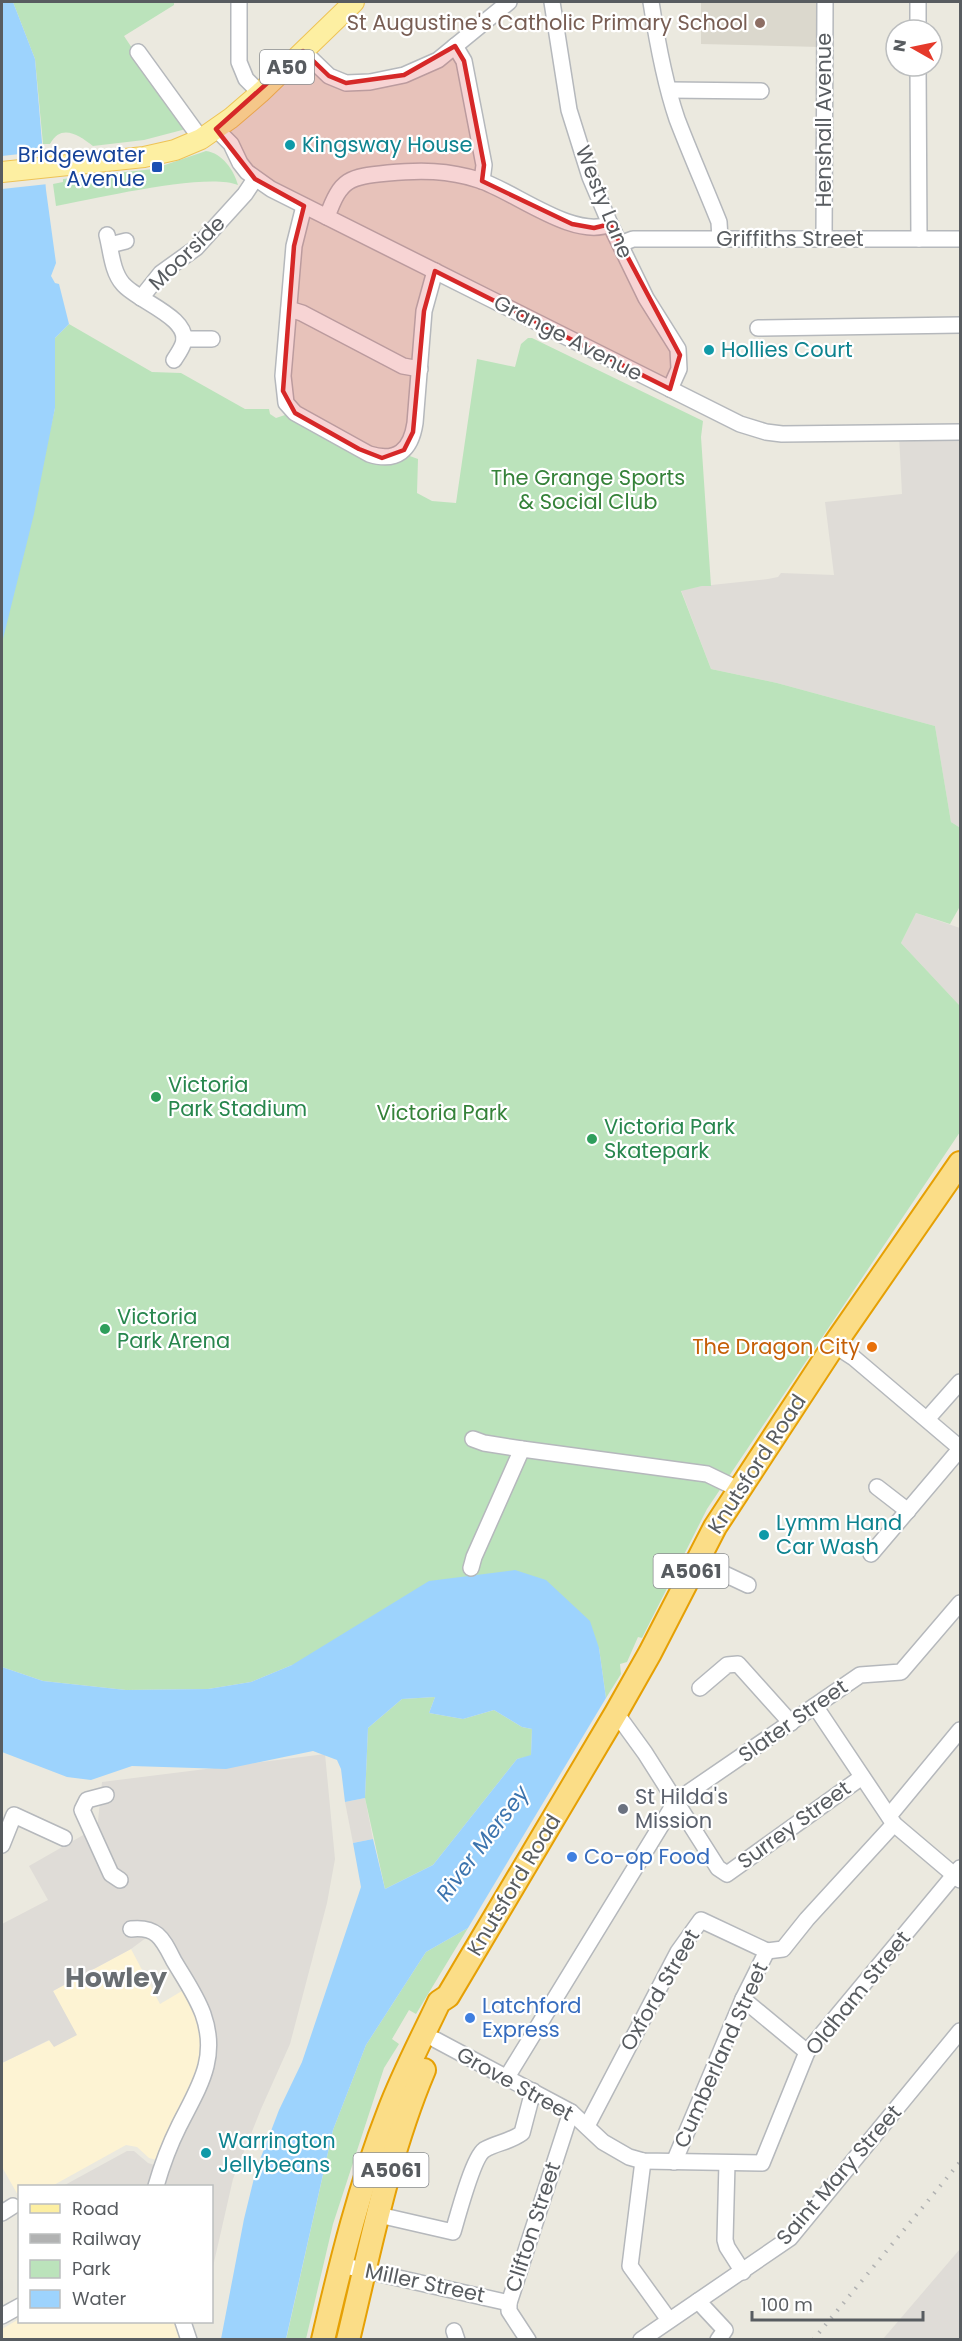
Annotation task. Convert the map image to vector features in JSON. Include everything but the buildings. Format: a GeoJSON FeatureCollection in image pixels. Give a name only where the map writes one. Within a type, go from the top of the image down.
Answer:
{"type":"FeatureCollection","features":[{"type":"Feature","properties":{"kind":"highway","name":"Knutsford Road"},"geometry":{"type":"LineString","coordinates":[[323,2340],[354,2216],[389,2109],[439,2002],[448,1996],[616,1713],[650,1653],[696,1561],[738,1489],[960,1163]]}},
{"type":"Feature","properties":{"kind":"highway","name":"Knutsford Road"},"geometry":{"type":"LineString","coordinates":[[348,2340],[379,2214],[413,2096],[450,2006],[448,1996]]}},
{"type":"Feature","properties":{"kind":"main road","name":"A50"},"geometry":{"type":"LineString","coordinates":[[2,172],[159,154],[209,134],[260,93],[354,2]]}},
{"type":"Feature","properties":{"kind":"street"},"geometry":{"type":"LineString","coordinates":[[239,2],[239,62],[246,79],[260,93]]}},
{"type":"Feature","properties":{"kind":"street"},"geometry":{"type":"LineString","coordinates":[[303,51],[329,76],[346,83],[370,82],[404,75],[438,60],[509,2]]}},
{"type":"Feature","properties":{"kind":"street","name":"Westy Lane"},"geometry":{"type":"LineString","coordinates":[[552,2],[569,110],[590,177],[646,298],[678,349],[679,369],[670,389]]}},
{"type":"Feature","properties":{"kind":"street"},"geometry":{"type":"LineString","coordinates":[[651,2],[658,47],[677,118],[719,222],[720,239]]}},
{"type":"Feature","properties":{"kind":"street","name":"Henshall Avenue"},"geometry":{"type":"LineString","coordinates":[[824,239],[825,2]]}},
{"type":"Feature","properties":{"kind":"street"},"geometry":{"type":"LineString","coordinates":[[918,2],[918,18]]}},
{"type":"Feature","properties":{"kind":"street"},"geometry":{"type":"LineString","coordinates":[[455,46],[464,61],[484,165],[482,181]]}},
{"type":"Feature","properties":{"kind":"street","name":"Grange Avenue"},"geometry":{"type":"LineString","coordinates":[[138,52],[209,134],[231,144],[240,163],[255,179],[304,206],[740,424],[766,432],[960,432]]}},
{"type":"Feature","properties":{"kind":"street"},"geometry":{"type":"LineString","coordinates":[[918,78],[919,239]]}},
{"type":"Feature","properties":{"kind":"street"},"geometry":{"type":"LineString","coordinates":[[669,90],[761,91]]}},
{"type":"Feature","properties":{"kind":"street"},"geometry":{"type":"LineString","coordinates":[[327,217],[341,188],[350,180],[360,176],[422,170],[454,173],[482,181],[572,224],[594,228],[610,224]]}},
{"type":"Feature","properties":{"kind":"street","name":"Moorside"},"geometry":{"type":"LineString","coordinates":[[141,298],[161,273],[204,240],[245,194],[255,179]]}},
{"type":"Feature","properties":{"kind":"street"},"geometry":{"type":"LineString","coordinates":[[304,206],[294,246],[283,383],[286,403],[296,413],[369,454],[387,457],[399,453],[408,445],[415,423],[425,302],[435,271]]}},
{"type":"Feature","properties":{"kind":"street","name":"Griffiths Street"},"geometry":{"type":"LineString","coordinates":[[620,243],[633,239],[960,239]]}},
{"type":"Feature","properties":{"kind":"street","name":"Moorside"},"geometry":{"type":"LineString","coordinates":[[126,241],[108,240],[120,280],[130,291],[179,324],[184,339]]}},
{"type":"Feature","properties":{"kind":"street"},"geometry":{"type":"LineString","coordinates":[[289,309],[302,313],[403,366],[420,369]]}},
{"type":"Feature","properties":{"kind":"street"},"geometry":{"type":"LineString","coordinates":[[758,328],[960,325]]}},
{"type":"Feature","properties":{"kind":"street"},"geometry":{"type":"LineString","coordinates":[[174,360],[184,339],[212,339]]}},
{"type":"Feature","properties":{"kind":"street"},"geometry":{"type":"LineString","coordinates":[[834,1345],[854,1358],[928,1418],[960,1449],[871,1554]]}},
{"type":"Feature","properties":{"kind":"street"},"geometry":{"type":"LineString","coordinates":[[928,1418],[960,1382]]}},
{"type":"Feature","properties":{"kind":"street"},"geometry":{"type":"LineString","coordinates":[[473,1439],[522,1449],[707,1474],[738,1489]]}},
{"type":"Feature","properties":{"kind":"street"},"geometry":{"type":"LineString","coordinates":[[471,1568],[522,1449]]}},
{"type":"Feature","properties":{"kind":"street"},"geometry":{"type":"LineString","coordinates":[[877,1486],[908,1511]]}},
{"type":"Feature","properties":{"kind":"street"},"geometry":{"type":"LineString","coordinates":[[696,1561],[748,1585]]}},
{"type":"Feature","properties":{"kind":"street","name":"Slater Street"},"geometry":{"type":"LineString","coordinates":[[507,2078],[676,1801],[860,1675],[901,1672],[960,1603]]}},
{"type":"Feature","properties":{"kind":"street"},"geometry":{"type":"LineString","coordinates":[[700,1688],[727,1665],[738,1664],[791,1723]]}},
{"type":"Feature","properties":{"kind":"street"},"geometry":{"type":"LineString","coordinates":[[815,1706],[891,1820],[959,1874]]}},
{"type":"Feature","properties":{"kind":"street"},"geometry":{"type":"LineString","coordinates":[[616,1713],[676,1801]]}},
{"type":"Feature","properties":{"kind":"street","name":"Cumberland Street"},"geometry":{"type":"LineString","coordinates":[[674,2162],[743,1999],[767,1951],[783,1949],[891,1820],[960,1730]]}},
{"type":"Feature","properties":{"kind":"street","name":"Surrey Street"},"geometry":{"type":"LineString","coordinates":[[676,1801],[718,1868],[727,1874],[862,1777]]}},
{"type":"Feature","properties":{"kind":"street"},"geometry":{"type":"LineString","coordinates":[[106,1796],[87,1800],[82,1810],[111,1874],[120,1880]]}},
{"type":"Feature","properties":{"kind":"street"},"geometry":{"type":"LineString","coordinates":[[2,1845],[14,1815],[64,1838]]}},
{"type":"Feature","properties":{"kind":"street","name":"Oldham Street"},"geometry":{"type":"LineString","coordinates":[[762,2163],[807,2052],[959,1874]]}},
{"type":"Feature","properties":{"kind":"street","name":"Oxford Street"},"geometry":{"type":"LineString","coordinates":[[587,2126],[678,1952],[701,1920],[767,1951]]}},
{"type":"Feature","properties":{"kind":"street"},"geometry":{"type":"LineString","coordinates":[[131,1929],[152,1931],[163,1940],[199,2004],[208,2040],[204,2078],[171,2142],[157,2185]]}},
{"type":"Feature","properties":{"kind":"street"},"geometry":{"type":"LineString","coordinates":[[743,1999],[807,2052]]}},
{"type":"Feature","properties":{"kind":"street","name":"Saint Mary Street"},"geometry":{"type":"LineString","coordinates":[[641,2340],[790,2238],[960,2031]]}},
{"type":"Feature","properties":{"kind":"street","name":"Grove Street"},"geometry":{"type":"LineString","coordinates":[[436,2040],[571,2112],[603,2142],[629,2157],[643,2162],[762,2163]]}},
{"type":"Feature","properties":{"kind":"street"},"geometry":{"type":"LineString","coordinates":[[379,2214],[453,2232],[474,2166],[481,2152],[492,2145],[511,2141],[522,2133],[533,2091]]}},
{"type":"Feature","properties":{"kind":"street","name":"Clifton Street"},"geometry":{"type":"LineString","coordinates":[[528,2340],[509,2312],[508,2303],[571,2112]]}},
{"type":"Feature","properties":{"kind":"street"},"geometry":{"type":"LineString","coordinates":[[643,2162],[630,2266],[669,2320]]}},
{"type":"Feature","properties":{"kind":"street"},"geometry":{"type":"LineString","coordinates":[[727,2163],[724,2240],[743,2272]]}},
{"type":"Feature","properties":{"kind":"street","name":"Miller Street"},"geometry":{"type":"LineString","coordinates":[[341,2265],[508,2303]]}},
{"type":"Feature","properties":{"kind":"street"},"geometry":{"type":"LineString","coordinates":[[698,2301],[725,2330],[718,2340]]}},
{"type":"Feature","properties":{"kind":"street"},"geometry":{"type":"LineString","coordinates":[[2,2316],[18,2307]]}},
{"type":"Feature","properties":{"kind":"street"},"geometry":{"type":"LineString","coordinates":[[183,2323],[189,2340]]}},
{"type":"Feature","properties":{"kind":"highlighted area"},"geometry":{"type":"Polygon","coordinates":[[[455,46],[464,61],[484,165],[482,181],[572,224],[594,228],[610,224],[680,355],[670,389],[435,271],[424,311],[413,432],[404,450],[382,458],[359,449],[295,413],[283,391],[294,246],[304,206],[255,179],[216,129],[303,51],[329,76],[346,83],[404,75],[455,46]]]}},
{"type":"Feature","properties":{"kind":"shaded area","name":"St Augustine's Catholic Primary School"},"geometry":{"type":"Polygon","coordinates":[[[701,2],[820,2],[820,47],[701,44],[701,2]]]}},
{"type":"Feature","properties":{"kind":"shaded area"},"geometry":{"type":"Polygon","coordinates":[[[899,435],[960,437],[960,827],[951,822],[935,726],[777,683],[711,669],[681,590],[768,579],[778,577],[781,573],[834,575],[825,502],[902,494],[899,435]]]}},
{"type":"Feature","properties":{"kind":"shaded area"},"geometry":{"type":"Polygon","coordinates":[[[916,913],[960,928],[960,1006],[901,943],[916,913]]]}},
{"type":"Feature","properties":{"kind":"shaded area"},"geometry":{"type":"Polygon","coordinates":[[[325,1754],[335,1859],[327,1903],[290,2044],[233,2179],[213,2267],[213,2185],[65,2185],[127,2151],[134,2151],[148,2163],[164,2168],[211,2040],[158,1929],[131,1949],[53,1991],[77,2035],[54,2047],[49,2040],[2,2063],[2,1924],[48,1900],[29,1866],[85,1834],[97,1831],[102,1782],[325,1754]]]}},
{"type":"Feature","properties":{"kind":"shaded area"},"geometry":{"type":"Polygon","coordinates":[[[365,1798],[373,1839],[353,1843],[345,1802],[365,1798]]]}},
{"type":"Feature","properties":{"kind":"shaded area"},"geometry":{"type":"Polygon","coordinates":[[[131,1949],[160,2004],[187,1988],[200,2013],[206,2055],[161,2161],[149,2158],[137,2147],[126,2145],[54,2185],[18,2185],[18,2195],[2,2167],[2,2063],[50,2040],[76,2035],[53,1991],[131,1949]]]}},
{"type":"Feature","properties":{"kind":"shaded area"},"geometry":{"type":"Polygon","coordinates":[[[960,2249],[960,2339],[883,2339],[960,2249]]]}},
{"type":"Feature","properties":{"kind":"shaded area"},"geometry":{"type":"Polygon","coordinates":[[[18,2320],[18,2323],[176,2323],[181,2340],[2,2340],[2,2329],[18,2320]]]}},
{"type":"Feature","properties":{"kind":"green space"},"geometry":{"type":"Polygon","coordinates":[[[13,2],[174,2],[174,5],[124,36],[186,129],[144,140],[93,146],[76,135],[65,133],[59,134],[50,144],[43,144],[35,59],[13,2]]]}},
{"type":"Feature","properties":{"kind":"green space"},"geometry":{"type":"Polygon","coordinates":[[[206,151],[212,152],[227,163],[238,185],[223,182],[177,184],[56,206],[53,184],[63,182],[63,179],[153,169],[206,151]]]}},
{"type":"Feature","properties":{"kind":"green space","name":"Victoria Park"},"geometry":{"type":"Polygon","coordinates":[[[69,324],[152,372],[181,373],[245,409],[269,409],[270,414],[276,418],[288,414],[379,464],[407,455],[418,459],[417,493],[432,501],[456,503],[477,359],[515,367],[521,344],[528,338],[532,338],[703,421],[701,437],[711,586],[681,591],[711,669],[777,683],[935,726],[951,822],[959,827],[959,908],[950,924],[916,913],[901,943],[960,1006],[960,1132],[707,1509],[642,1638],[638,1637],[627,1662],[620,1664],[621,1674],[606,1698],[599,1648],[292,1665],[251,1682],[208,1689],[126,1690],[43,1681],[2,1667],[2,641],[55,408],[55,338],[69,324]]]}},
{"type":"Feature","properties":{"kind":"green space"},"geometry":{"type":"Polygon","coordinates":[[[435,1697],[429,1713],[463,1719],[494,1710],[522,1727],[532,1729],[531,1756],[517,1759],[433,1865],[385,1889],[365,1798],[368,1728],[402,1699],[435,1697]]]}},
{"type":"Feature","properties":{"kind":"green space"},"geometry":{"type":"Polygon","coordinates":[[[468,1928],[416,2014],[409,2010],[392,2039],[399,2044],[384,2068],[333,2224],[306,2339],[286,2340],[333,2130],[366,2045],[426,1952],[468,1928]]]}},
{"type":"Feature","properties":{"kind":"water"},"geometry":{"type":"Polygon","coordinates":[[[2,2],[13,2],[35,59],[46,190],[56,263],[51,276],[55,283],[59,284],[69,324],[55,338],[55,408],[34,514],[2,643],[2,2]]]}},
{"type":"Feature","properties":{"kind":"water","name":"River Mersey"},"geometry":{"type":"Polygon","coordinates":[[[515,1570],[546,1580],[590,1621],[599,1648],[606,1698],[468,1928],[426,1952],[366,2045],[333,2130],[286,2339],[221,2339],[244,2219],[256,2170],[279,2110],[302,2062],[361,1887],[353,1843],[373,1839],[385,1889],[433,1865],[517,1759],[531,1755],[532,1729],[522,1727],[494,1710],[463,1719],[429,1713],[435,1697],[402,1699],[368,1728],[365,1798],[345,1802],[341,1769],[337,1760],[313,1751],[226,1769],[132,1766],[91,1780],[67,1777],[2,1752],[2,1667],[43,1681],[126,1690],[208,1689],[251,1682],[292,1665],[429,1581],[515,1570]]]}},
{"type":"Feature","properties":{"kind":"pier"},"geometry":{"type":"Polygon","coordinates":[[[46,151],[48,184],[2,189],[2,156],[46,151]]]}},
{"type":"Feature","properties":{"kind":"railway"},"geometry":{"type":"LineString","coordinates":[[813,2340],[960,2162]]}},
{"type":"Feature","properties":{"kind":"place","name":"St Augustine's Catholic Primary School"},"geometry":{"type":"Point","coordinates":[760,23]}},
{"type":"Feature","properties":{"kind":"place","name":"Kingsway House"},"geometry":{"type":"Point","coordinates":[290,145]}},
{"type":"Feature","properties":{"kind":"place","name":"Bridgewater Avenue"},"geometry":{"type":"Point","coordinates":[157,167]}},
{"type":"Feature","properties":{"kind":"place","name":"Hollies Court"},"geometry":{"type":"Point","coordinates":[709,350]}},
{"type":"Feature","properties":{"kind":"place","name":"Victoria Park Stadium"},"geometry":{"type":"Point","coordinates":[156,1097]}},
{"type":"Feature","properties":{"kind":"place","name":"Victoria Park Skatepark"},"geometry":{"type":"Point","coordinates":[592,1139]}},
{"type":"Feature","properties":{"kind":"place","name":"Victoria Park Arena"},"geometry":{"type":"Point","coordinates":[105,1329]}},
{"type":"Feature","properties":{"kind":"place","name":"The Dragon City"},"geometry":{"type":"Point","coordinates":[872,1347]}},
{"type":"Feature","properties":{"kind":"place","name":"Lymm Hand Car Wash"},"geometry":{"type":"Point","coordinates":[764,1535]}},
{"type":"Feature","properties":{"kind":"place","name":"St Hilda's Mission"},"geometry":{"type":"Point","coordinates":[623,1809]}},
{"type":"Feature","properties":{"kind":"place","name":"Co-op Food"},"geometry":{"type":"Point","coordinates":[572,1857]}},
{"type":"Feature","properties":{"kind":"place","name":"Latchford Express"},"geometry":{"type":"Point","coordinates":[470,2018]}},
{"type":"Feature","properties":{"kind":"place","name":"Warrington Jellybeans"},"geometry":{"type":"Point","coordinates":[206,2153]}},
{"type":"Feature","properties":{"kind":"district","name":"Howley"},"geometry":{"type":"Point","coordinates":[116,1978]}},
{"type":"Feature","properties":{"kind":"park label","name":"The Grange Sports & Social Club"},"geometry":{"type":"Point","coordinates":[588,490]}}]}
